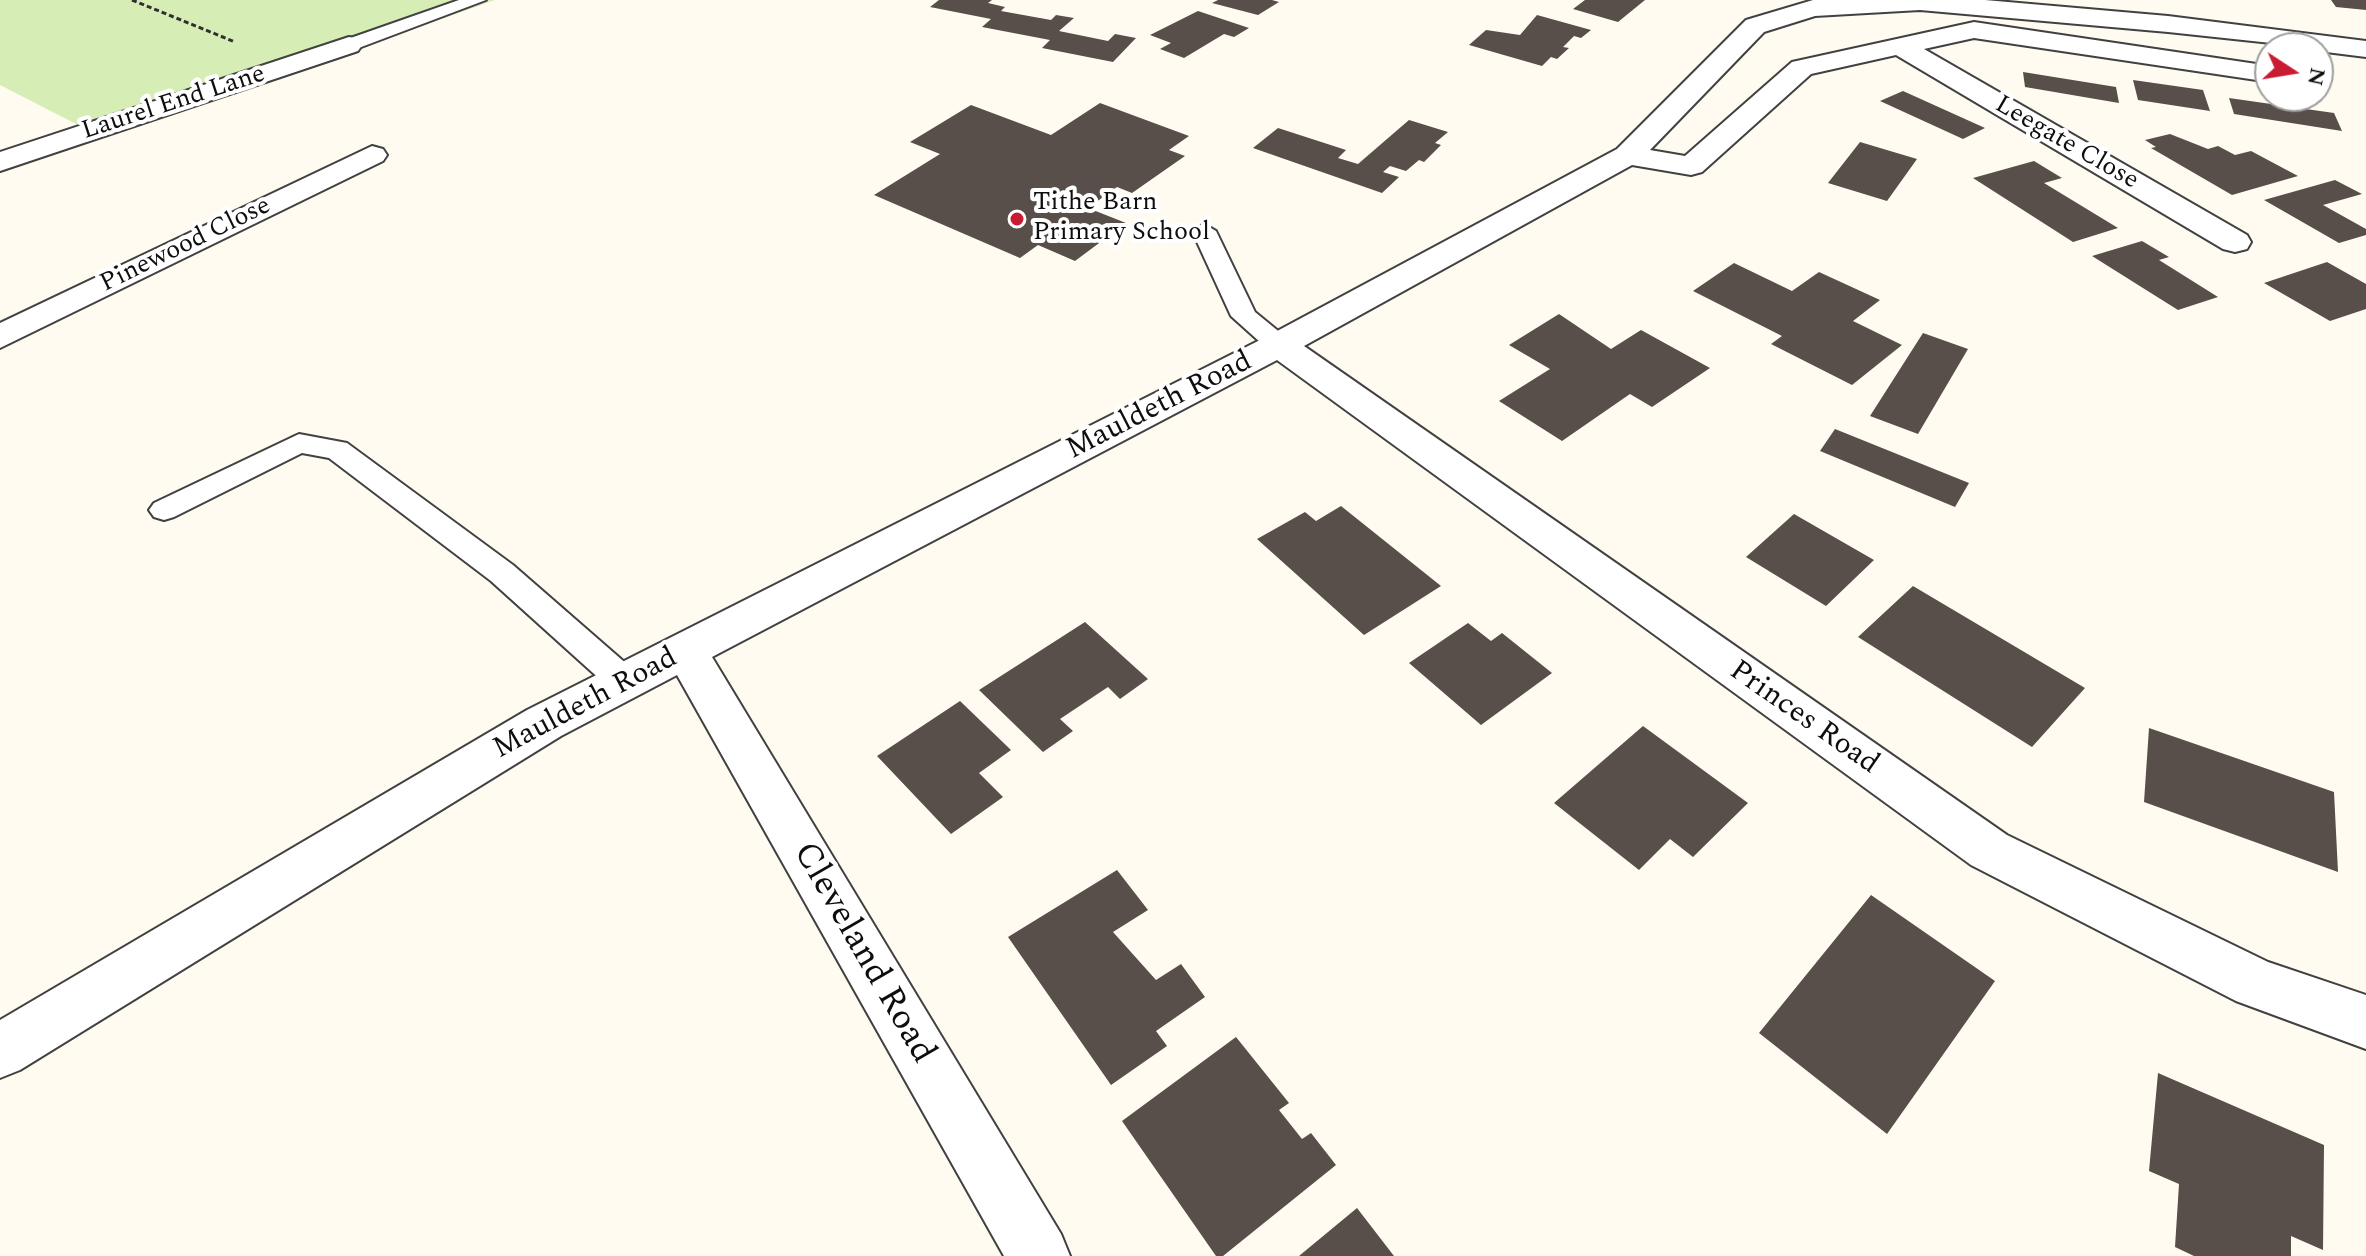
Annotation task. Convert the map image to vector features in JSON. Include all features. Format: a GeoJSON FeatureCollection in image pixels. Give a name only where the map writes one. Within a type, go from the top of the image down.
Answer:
{"type":"FeatureCollection","features":[{"type":"Feature","properties":{"kind":"street","name":"Mauldeth Road"},"geometry":{"type":"LineString","coordinates":[[0,1051],[544,723],[1279,345],[1628,155],[1755,26],[1780,7],[1952,3],[2168,24],[2254,37]]}},
{"type":"Feature","properties":{"kind":"street"},"geometry":{"type":"LineString","coordinates":[[1628,155],[1691,166],[1802,68],[1974,30],[2254,72]]}},
{"type":"Feature","properties":{"kind":"street","name":"Laurel End Lane"},"geometry":{"type":"LineString","coordinates":[[0,162],[349,45]]}},
{"type":"Feature","properties":{"kind":"street","name":"Leegate Close"},"geometry":{"type":"LineString","coordinates":[[1897,45],[2235,242]]}},
{"type":"Feature","properties":{"kind":"street","name":"Mauldeth Road"},"geometry":{"type":"LineString","coordinates":[[2334,47],[2366,49]]}},
{"type":"Feature","properties":{"kind":"street","name":"Pinewood Close"},"geometry":{"type":"LineString","coordinates":[[0,337],[372,155]]}},
{"type":"Feature","properties":{"kind":"street","name":"Princes Road"},"geometry":{"type":"LineString","coordinates":[[1279,345],[1989,850],[2255,983],[2366,1022]]}},
{"type":"Feature","properties":{"kind":"street","name":"Cleveland Road"},"geometry":{"type":"LineString","coordinates":[[686,651],[1039,1256]]}},
{"type":"Feature","properties":{"kind":"lane"},"geometry":{"type":"LineString","coordinates":[[349,45],[477,0]]}},
{"type":"Feature","properties":{"kind":"lane"},"geometry":{"type":"LineString","coordinates":[[1204,231],[1244,316],[1279,345]]}},
{"type":"Feature","properties":{"kind":"lane"},"geometry":{"type":"LineString","coordinates":[[164,510],[299,443],[337,450],[502,573],[625,682]]}},
{"type":"Feature","properties":{"kind":"path"},"geometry":{"type":"LineString","coordinates":[[132,0],[293,65]]}},
{"type":"Feature","properties":{"kind":"green space"},"geometry":{"type":"Polygon","coordinates":[[[0,0],[495,0],[379,41],[364,33],[80,126],[0,85],[0,0]]]}},
{"type":"Feature","properties":{"kind":"building"},"geometry":{"type":"Polygon","coordinates":[[[939,0],[992,0],[988,3],[1005,7],[1001,11],[1051,20],[1056,15],[1074,18],[1059,31],[1108,41],[1115,34],[1136,38],[1113,62],[1042,48],[1050,40],[982,27],[991,19],[930,7],[939,0]]]}},
{"type":"Feature","properties":{"kind":"building"},"geometry":{"type":"Polygon","coordinates":[[[1218,0],[1279,2],[1258,15],[1212,3],[1218,0]]]}},
{"type":"Feature","properties":{"kind":"building"},"geometry":{"type":"Polygon","coordinates":[[[1585,0],[1645,0],[1618,22],[1573,9],[1585,0]]]}},
{"type":"Feature","properties":{"kind":"building"},"geometry":{"type":"Polygon","coordinates":[[[2331,0],[2366,0],[2366,10],[2336,7],[2331,0]]]}},
{"type":"Feature","properties":{"kind":"building"},"geometry":{"type":"Polygon","coordinates":[[[1198,11],[1249,28],[1234,37],[1224,34],[1184,58],[1160,49],[1171,43],[1150,35],[1198,11]]]}},
{"type":"Feature","properties":{"kind":"building"},"geometry":{"type":"Polygon","coordinates":[[[1537,15],[1591,30],[1581,38],[1574,36],[1563,47],[1569,48],[1557,59],[1551,57],[1542,66],[1469,45],[1486,30],[1520,35],[1537,15]]]}},
{"type":"Feature","properties":{"kind":"building"},"geometry":{"type":"Polygon","coordinates":[[[2023,72],[2116,87],[2119,103],[2025,87],[2023,72]]]}},
{"type":"Feature","properties":{"kind":"building"},"geometry":{"type":"Polygon","coordinates":[[[2133,80],[2203,90],[2210,111],[2138,100],[2133,80]]]}},
{"type":"Feature","properties":{"kind":"building"},"geometry":{"type":"Polygon","coordinates":[[[1903,91],[1985,128],[1963,139],[1880,101],[1903,91]]]}},
{"type":"Feature","properties":{"kind":"building"},"geometry":{"type":"Polygon","coordinates":[[[2229,98],[2254,102],[2254,112],[2334,113],[2342,131],[2234,114],[2229,98]]]}},
{"type":"Feature","properties":{"kind":"building"},"geometry":{"type":"Polygon","coordinates":[[[1100,103],[1189,136],[1169,150],[1185,156],[1132,193],[1117,187],[1088,208],[1126,223],[1075,261],[1038,245],[1020,258],[874,195],[940,154],[910,142],[971,105],[1051,135],[1100,103]]]}},
{"type":"Feature","properties":{"kind":"building"},"geometry":{"type":"Polygon","coordinates":[[[1409,120],[1448,132],[1435,143],[1441,145],[1424,162],[1419,160],[1406,171],[1390,166],[1383,172],[1399,177],[1382,193],[1253,148],[1278,128],[1346,150],[1338,158],[1358,164],[1409,120]]]}},
{"type":"Feature","properties":{"kind":"building"},"geometry":{"type":"Polygon","coordinates":[[[2170,134],[2208,149],[2218,146],[2235,155],[2251,151],[2298,176],[2232,195],[2151,148],[2156,147],[2145,140],[2170,134]]]}},
{"type":"Feature","properties":{"kind":"building"},"geometry":{"type":"Polygon","coordinates":[[[1860,142],[1917,159],[1887,201],[1828,183],[1860,142]]]}},
{"type":"Feature","properties":{"kind":"building"},"geometry":{"type":"Polygon","coordinates":[[[2034,161],[2062,178],[2044,183],[2118,228],[2073,242],[1973,178],[2034,161]]]}},
{"type":"Feature","properties":{"kind":"building"},"geometry":{"type":"Polygon","coordinates":[[[2335,180],[2362,194],[2323,205],[2366,229],[2366,235],[2339,243],[2264,200],[2335,180]]]}},
{"type":"Feature","properties":{"kind":"building"},"geometry":{"type":"Polygon","coordinates":[[[2142,241],[2169,257],[2159,260],[2218,297],[2178,310],[2092,256],[2142,241]]]}},
{"type":"Feature","properties":{"kind":"building"},"geometry":{"type":"Polygon","coordinates":[[[2327,262],[2366,284],[2366,309],[2330,321],[2264,283],[2327,262]]]}},
{"type":"Feature","properties":{"kind":"building"},"geometry":{"type":"Polygon","coordinates":[[[1734,263],[1792,291],[1819,272],[1880,300],[1853,321],[1902,345],[1852,385],[1771,344],[1782,336],[1693,291],[1734,263]]]}},
{"type":"Feature","properties":{"kind":"building"},"geometry":{"type":"Polygon","coordinates":[[[1559,314],[1611,349],[1641,330],[1710,368],[1652,407],[1630,394],[1562,441],[1499,401],[1550,369],[1509,345],[1559,314]]]}},
{"type":"Feature","properties":{"kind":"building"},"geometry":{"type":"Polygon","coordinates":[[[1923,333],[1968,349],[1918,434],[1870,416],[1923,333]]]}},
{"type":"Feature","properties":{"kind":"building"},"geometry":{"type":"Polygon","coordinates":[[[1835,429],[1969,483],[1955,507],[1820,451],[1835,429]]]}},
{"type":"Feature","properties":{"kind":"building"},"geometry":{"type":"Polygon","coordinates":[[[1341,506],[1441,586],[1364,635],[1257,539],[1305,512],[1316,521],[1341,506]]]}},
{"type":"Feature","properties":{"kind":"building"},"geometry":{"type":"Polygon","coordinates":[[[1794,514],[1874,560],[1826,606],[1746,557],[1794,514]]]}},
{"type":"Feature","properties":{"kind":"building"},"geometry":{"type":"Polygon","coordinates":[[[1913,586],[2085,688],[2032,747],[1858,637],[1913,586]]]}},
{"type":"Feature","properties":{"kind":"building"},"geometry":{"type":"Polygon","coordinates":[[[1085,622],[1148,679],[1120,699],[1108,687],[1060,719],[1073,731],[1043,752],[979,690],[1085,622]]]}},
{"type":"Feature","properties":{"kind":"building"},"geometry":{"type":"Polygon","coordinates":[[[1468,623],[1491,641],[1502,633],[1552,673],[1481,725],[1409,663],[1468,623]]]}},
{"type":"Feature","properties":{"kind":"building"},"geometry":{"type":"Polygon","coordinates":[[[960,701],[1011,750],[979,773],[1003,797],[951,834],[877,756],[960,701]]]}},
{"type":"Feature","properties":{"kind":"building"},"geometry":{"type":"Polygon","coordinates":[[[1643,726],[1748,803],[1693,857],[1670,839],[1639,870],[1554,803],[1643,726]]]}},
{"type":"Feature","properties":{"kind":"building"},"geometry":{"type":"Polygon","coordinates":[[[2149,728],[2334,792],[2338,872],[2144,802],[2149,728]]]}},
{"type":"Feature","properties":{"kind":"building"},"geometry":{"type":"Polygon","coordinates":[[[1117,870],[1148,910],[1113,932],[1156,980],[1181,964],[1205,997],[1156,1031],[1167,1046],[1111,1085],[1008,937],[1117,870]]]}},
{"type":"Feature","properties":{"kind":"building"},"geometry":{"type":"Polygon","coordinates":[[[1871,895],[1995,981],[1887,1134],[1759,1033],[1871,895]]]}},
{"type":"Feature","properties":{"kind":"building"},"geometry":{"type":"Polygon","coordinates":[[[1236,1037],[1289,1103],[1279,1110],[1302,1139],[1311,1133],[1336,1165],[1223,1256],[1216,1256],[1122,1121],[1236,1037]]]}},
{"type":"Feature","properties":{"kind":"building"},"geometry":{"type":"Polygon","coordinates":[[[2158,1073],[2324,1145],[2323,1250],[2291,1236],[2291,1256],[2194,1256],[2175,1247],[2179,1184],[2149,1171],[2158,1073]]]}},
{"type":"Feature","properties":{"kind":"building"},"geometry":{"type":"Polygon","coordinates":[[[1357,1208],[1394,1256],[1299,1256],[1357,1208]]]}},
{"type":"Feature","properties":{"kind":"place","name":"Tithe Barn Primary School"},"geometry":{"type":"Point","coordinates":[1017,219]}}]}
